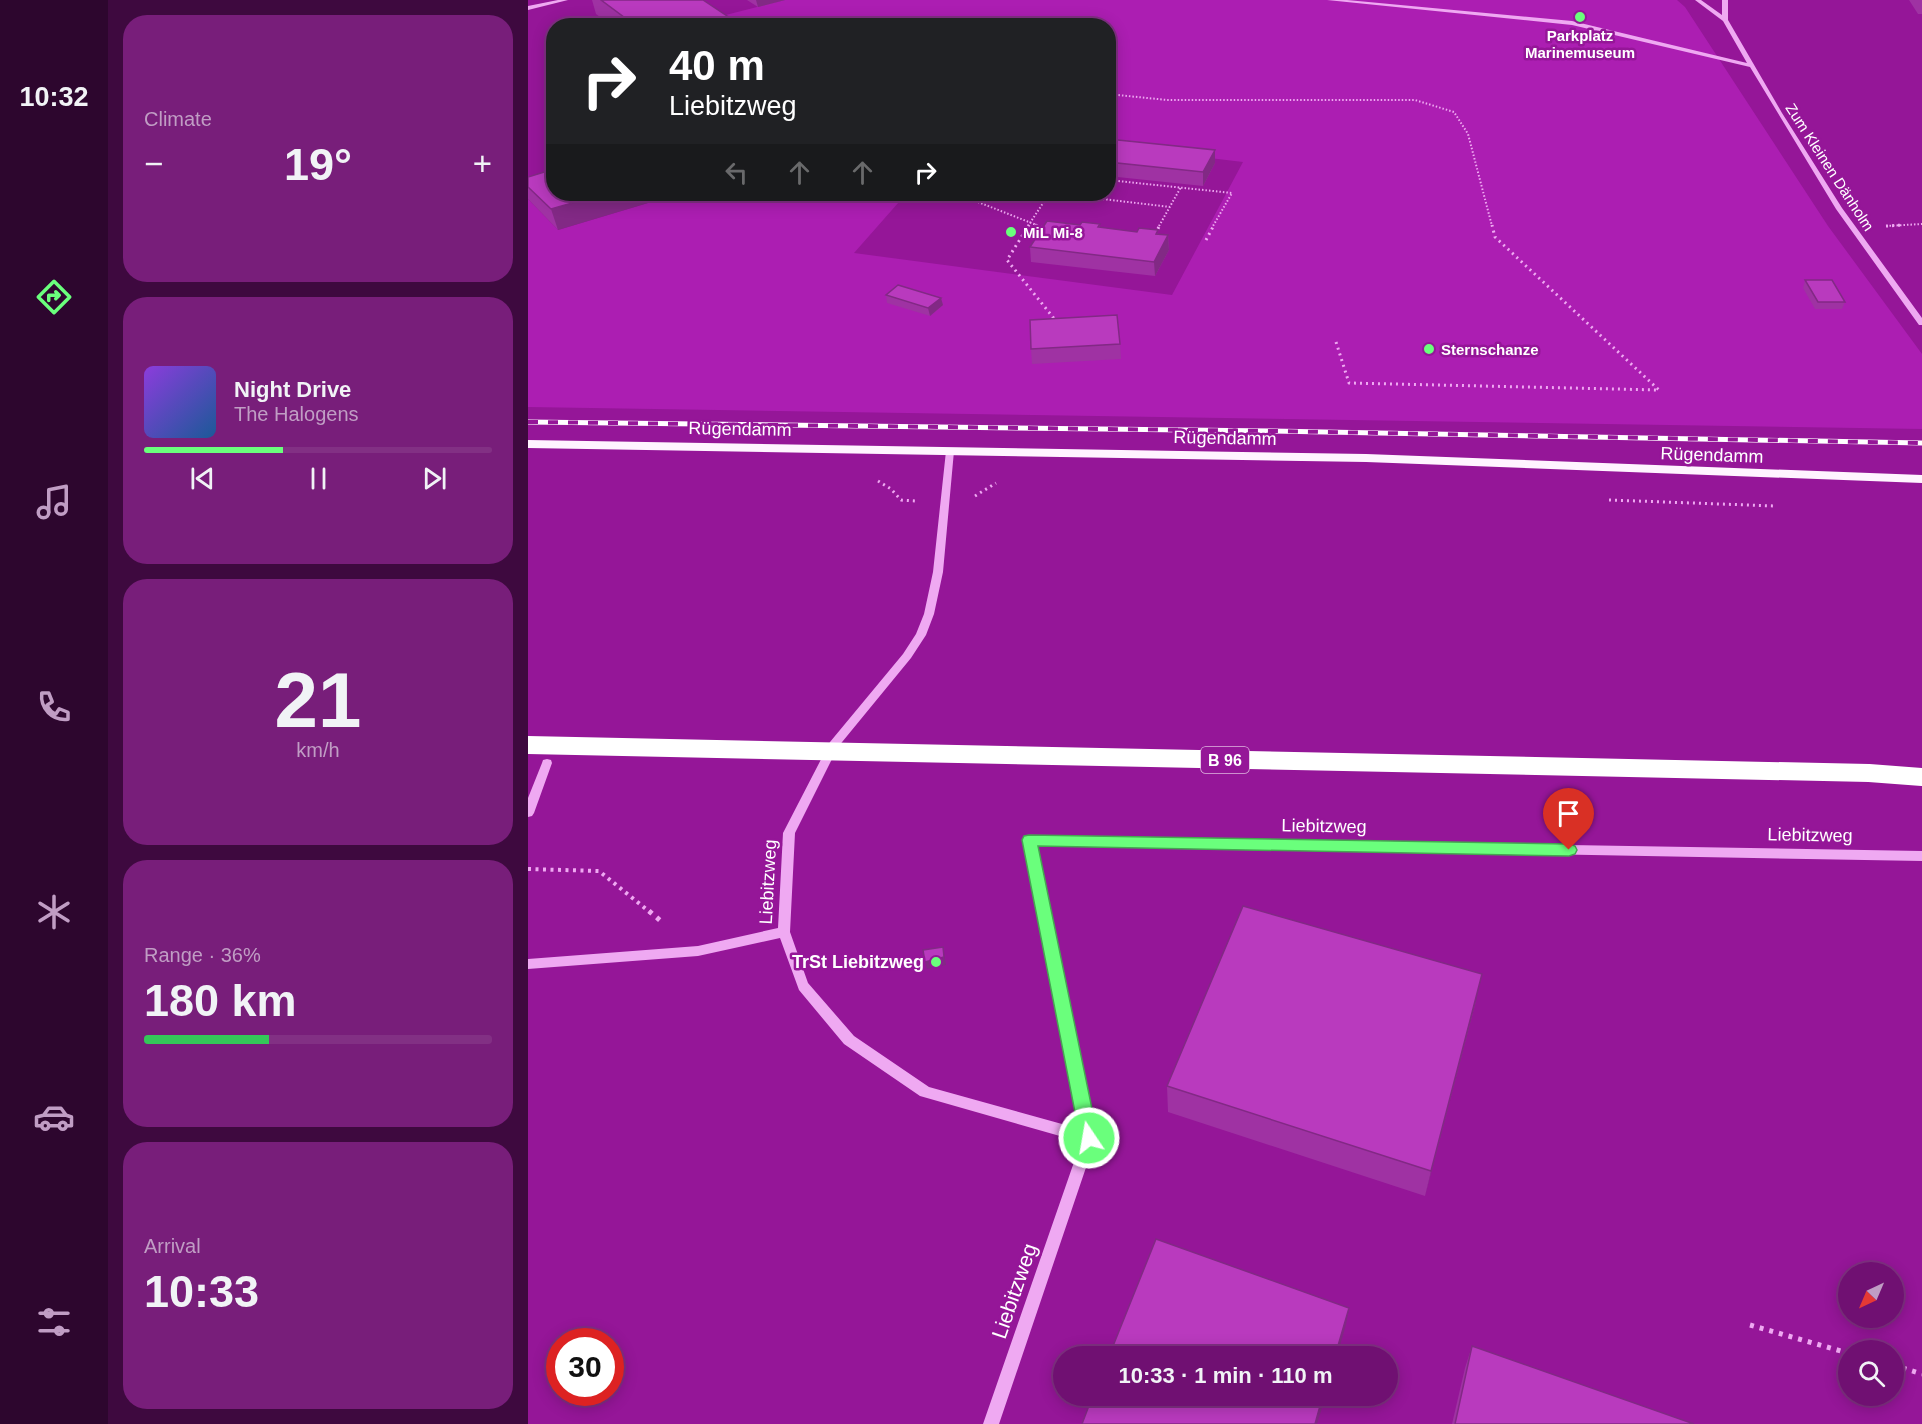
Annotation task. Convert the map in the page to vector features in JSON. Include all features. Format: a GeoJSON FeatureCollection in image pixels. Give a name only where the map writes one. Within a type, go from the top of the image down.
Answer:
{"type":"FeatureCollection","features":[{"type":"Feature","properties":{"kind":"highway","name":"B 96"},"geometry":{"type":"LineString","coordinates":[[528,745],[1857,773],[1922,777]]}},
{"type":"Feature","properties":{"kind":"main road","name":"Rügendamm"},"geometry":{"type":"LineString","coordinates":[[528,444],[1366,458],[1922,479]]}},
{"type":"Feature","properties":{"kind":"street"},"geometry":{"type":"LineString","coordinates":[[528,8],[565,0]]}},
{"type":"Feature","properties":{"kind":"street"},"geometry":{"type":"LineString","coordinates":[[1330,0],[1572,23],[1751,66]]}},
{"type":"Feature","properties":{"kind":"street","name":"Zum Kleinen Dänholm"},"geometry":{"type":"LineString","coordinates":[[1698,0],[1725,20],[1839,209],[1922,323]]}},
{"type":"Feature","properties":{"kind":"street","name":"Zum Kleinen Dänholm"},"geometry":{"type":"LineString","coordinates":[[1725,0],[1725,20]]}},
{"type":"Feature","properties":{"kind":"street","name":"Liebitzweg"},"geometry":{"type":"LineString","coordinates":[[950,451],[938,572],[929,614],[908,656],[834,745],[789,833],[784,932],[803,986],[849,1040],[925,1092],[1089,1138]]}},
{"type":"Feature","properties":{"kind":"street"},"geometry":{"type":"LineString","coordinates":[[528,813],[547,763]]}},
{"type":"Feature","properties":{"kind":"street","name":"Liebitzweg"},"geometry":{"type":"LineString","coordinates":[[991,1424],[1089,1138],[1029,840],[1922,856]]}},
{"type":"Feature","properties":{"kind":"street"},"geometry":{"type":"LineString","coordinates":[[528,964],[611,960],[698,951],[784,932]]}},
{"type":"Feature","properties":{"kind":"path"},"geometry":{"type":"LineString","coordinates":[[1116,95],[1167,100],[1415,100],[1454,112],[1468,134],[1495,237],[1659,390],[1349,383],[1336,342]]}},
{"type":"Feature","properties":{"kind":"path"},"geometry":{"type":"LineString","coordinates":[[1116,181],[1232,193],[1206,240]]}},
{"type":"Feature","properties":{"kind":"path"},"geometry":{"type":"LineString","coordinates":[[1150,242],[1181,187]]}},
{"type":"Feature","properties":{"kind":"path"},"geometry":{"type":"LineString","coordinates":[[979,201],[1029,224],[1050,229]]}},
{"type":"Feature","properties":{"kind":"path"},"geometry":{"type":"LineString","coordinates":[[1044,201],[1007,260],[1056,321]]}},
{"type":"Feature","properties":{"kind":"path"},"geometry":{"type":"LineString","coordinates":[[1116,201],[1170,207]]}},
{"type":"Feature","properties":{"kind":"path"},"geometry":{"type":"LineString","coordinates":[[528,869],[599,871],[698,951]]}},
{"type":"Feature","properties":{"kind":"path"},"geometry":{"type":"LineString","coordinates":[[1749,1325],[1838,1350]]}},
{"type":"Feature","properties":{"kind":"path"},"geometry":{"type":"LineString","coordinates":[[1904,1368],[1922,1374]]}},
{"type":"Feature","properties":{"kind":"shaded area"},"geometry":{"type":"Polygon","coordinates":[[[785,0],[1677,0],[1685,7],[1828,226],[1922,354],[1922,429],[528,407],[528,199],[558,230],[655,201],[900,201],[854,253],[1172,295],[1243,162],[1116,147],[1116,18],[714,18],[785,0]]]}},
{"type":"Feature","properties":{"kind":"building"},"geometry":{"type":"Polygon","coordinates":[[[601,0],[703,0],[730,18],[625,18],[601,0]]]}},
{"type":"Feature","properties":{"kind":"building"},"geometry":{"type":"Polygon","coordinates":[[[1116,140],[1215,150],[1203,172],[1116,163],[1116,140]]]}},
{"type":"Feature","properties":{"kind":"building"},"geometry":{"type":"Polygon","coordinates":[[[546,171],[546,201],[579,201],[551,209],[528,187],[528,177],[546,171]]]}},
{"type":"Feature","properties":{"kind":"building"},"geometry":{"type":"Polygon","coordinates":[[[1047,221],[1080,225],[1082,222],[1100,224],[1098,227],[1137,232],[1139,228],[1158,230],[1156,234],[1168,235],[1154,262],[1030,247],[1047,221]]]}},
{"type":"Feature","properties":{"kind":"building"},"geometry":{"type":"Polygon","coordinates":[[[1805,280],[1832,280],[1845,302],[1818,302],[1805,280]]]}},
{"type":"Feature","properties":{"kind":"building"},"geometry":{"type":"Polygon","coordinates":[[[898,285],[941,298],[928,308],[886,295],[898,285]]]}},
{"type":"Feature","properties":{"kind":"building"},"geometry":{"type":"Polygon","coordinates":[[[1117,315],[1120,344],[1031,349],[1030,320],[1117,315]]]}},
{"type":"Feature","properties":{"kind":"building"},"geometry":{"type":"Polygon","coordinates":[[[1243,906],[1482,974],[1431,1171],[1167,1086],[1243,906]]]}},
{"type":"Feature","properties":{"kind":"building"},"geometry":{"type":"Polygon","coordinates":[[[943,947],[944,957],[925,962],[923,950],[943,947]]]}},
{"type":"Feature","properties":{"kind":"building"},"geometry":{"type":"Polygon","coordinates":[[[1156,1239],[1349,1308],[1338,1346],[1113,1346],[1156,1239]]]}},
{"type":"Feature","properties":{"kind":"building"},"geometry":{"type":"Polygon","coordinates":[[[1472,1346],[1694,1424],[1455,1424],[1472,1346]]]}},
{"type":"Feature","properties":{"kind":"building"},"geometry":{"type":"Polygon","coordinates":[[[1089,1406],[1320,1406],[1315,1424],[1082,1424],[1089,1406]]]}},
{"type":"Feature","properties":{"kind":"railway"},"geometry":{"type":"LineString","coordinates":[[528,422],[1272,431],[1922,443]]}},
{"type":"Feature","properties":{"kind":"place","name":"Parkplatz Marinemuseum"},"geometry":{"type":"Point","coordinates":[1580,17]}},
{"type":"Feature","properties":{"kind":"place","name":"MiL Mi-8"},"geometry":{"type":"Point","coordinates":[1011,232]}},
{"type":"Feature","properties":{"kind":"place","name":"Sternschanze"},"geometry":{"type":"Point","coordinates":[1429,349]}},
{"type":"Feature","properties":{"kind":"place","name":"TrSt Liebitzweg"},"geometry":{"type":"Point","coordinates":[936,962]}},
{"type":"Feature","properties":{"kind":"route"},"geometry":{"type":"LineString","coordinates":[[1089,1138],[1029,840],[1569,850]]}}]}
